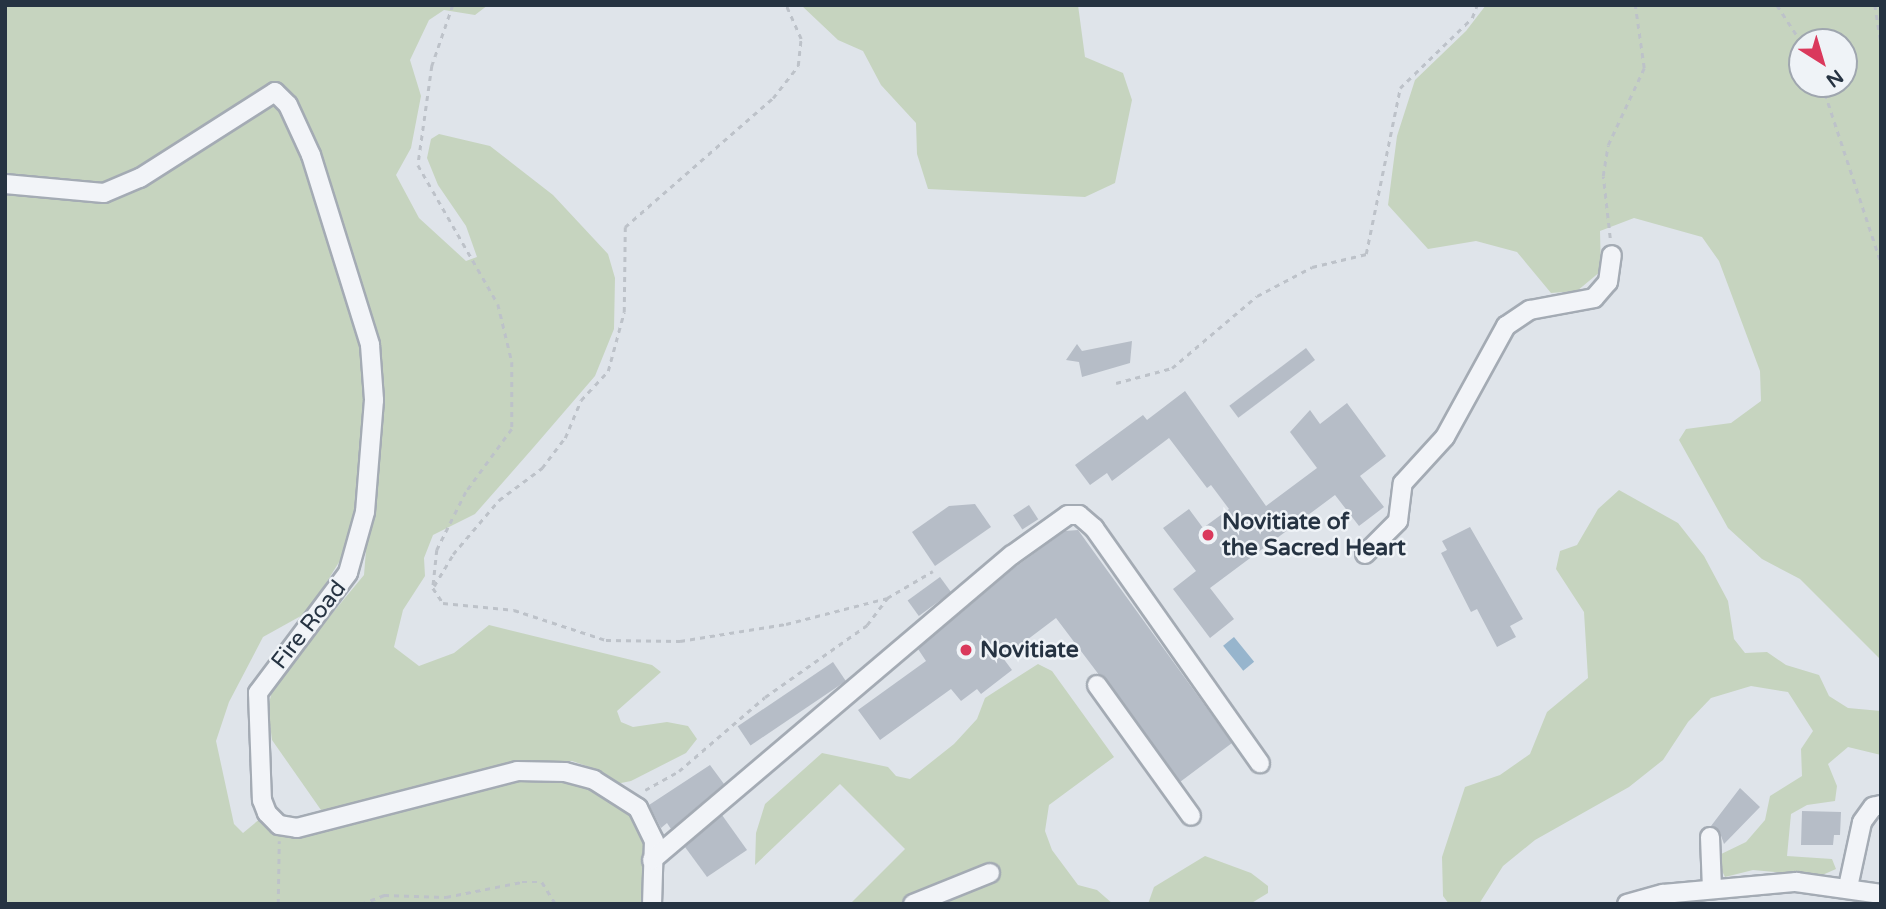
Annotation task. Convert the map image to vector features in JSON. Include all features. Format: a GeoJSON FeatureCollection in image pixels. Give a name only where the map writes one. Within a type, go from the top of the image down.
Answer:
{"type":"FeatureCollection","features":[{"type":"Feature","properties":{"kind":"street","name":"Fire Road"},"geometry":{"type":"LineString","coordinates":[[5,184],[104,193],[139,178],[275,92],[288,105],[311,155],[370,345],[374,400],[365,512],[348,573],[258,693],[262,800],[267,813],[279,825]]}},
{"type":"Feature","properties":{"kind":"street"},"geometry":{"type":"LineString","coordinates":[[1365,554],[1398,521],[1403,484],[1445,437],[1506,326],[1530,310],[1594,299],[1608,282],[1612,255]]}},
{"type":"Feature","properties":{"kind":"street"},"geometry":{"type":"LineString","coordinates":[[652,860],[980,581],[1068,514],[1079,515],[1094,528],[1260,763]]}},
{"type":"Feature","properties":{"kind":"street"},"geometry":{"type":"LineString","coordinates":[[1097,685],[1191,816]]}},
{"type":"Feature","properties":{"kind":"street"},"geometry":{"type":"LineString","coordinates":[[279,825],[297,828],[517,771],[565,772],[594,780],[629,799],[654,841],[652,904]]}},
{"type":"Feature","properties":{"kind":"street"},"geometry":{"type":"LineString","coordinates":[[1848,887],[1862,822],[1873,807],[1881,805]]}},
{"type":"Feature","properties":{"kind":"street"},"geometry":{"type":"LineString","coordinates":[[1710,837],[1712,889]]}},
{"type":"Feature","properties":{"kind":"street"},"geometry":{"type":"LineString","coordinates":[[913,904],[990,873]]}},
{"type":"Feature","properties":{"kind":"street"},"geometry":{"type":"LineString","coordinates":[[1627,904],[1712,889],[1796,882],[1848,887],[1881,894]]}},
{"type":"Feature","properties":{"kind":"path"},"geometry":{"type":"LineString","coordinates":[[453,5],[432,66],[418,165],[498,304],[512,362],[512,429],[454,515],[437,550],[433,588],[443,603],[514,610],[606,640],[680,641],[786,624],[887,598],[933,571]]}},
{"type":"Feature","properties":{"kind":"path"},"geometry":{"type":"LineString","coordinates":[[433,588],[453,554],[499,500],[542,468],[565,438],[581,400],[608,372],[624,312],[625,227],[773,98],[798,66],[801,39],[786,5]]}},
{"type":"Feature","properties":{"kind":"path"},"geometry":{"type":"LineString","coordinates":[[1116,383],[1172,368],[1257,296],[1312,267],[1366,254],[1400,88],[1472,18],[1477,5]]}},
{"type":"Feature","properties":{"kind":"path"},"geometry":{"type":"LineString","coordinates":[[1612,255],[1604,176],[1608,145],[1644,68],[1634,5]]}},
{"type":"Feature","properties":{"kind":"path"},"geometry":{"type":"LineString","coordinates":[[1777,5],[1792,28]]}},
{"type":"Feature","properties":{"kind":"path"},"geometry":{"type":"LineString","coordinates":[[1875,5],[1881,42]]}},
{"type":"Feature","properties":{"kind":"path"},"geometry":{"type":"LineString","coordinates":[[1827,98],[1881,262]]}},
{"type":"Feature","properties":{"kind":"path"},"geometry":{"type":"LineString","coordinates":[[629,799],[679,771],[711,747],[765,697],[867,625],[887,598]]}},
{"type":"Feature","properties":{"kind":"path"},"geometry":{"type":"LineString","coordinates":[[278,904],[279,825]]}},
{"type":"Feature","properties":{"kind":"path"},"geometry":{"type":"LineString","coordinates":[[361,904],[384,895],[446,897],[542,882],[556,904]]}},
{"type":"Feature","properties":{"kind":"green space"},"geometry":{"type":"Polygon","coordinates":[[[5,5],[488,5],[475,15],[444,10],[429,20],[410,60],[421,96],[411,148],[396,175],[419,218],[466,261],[477,257],[466,226],[438,185],[427,158],[431,139],[439,134],[490,146],[553,195],[608,254],[615,278],[614,329],[595,376],[533,448],[475,514],[433,535],[424,558],[425,576],[403,610],[394,647],[419,666],[454,653],[489,625],[652,665],[661,672],[617,711],[621,722],[633,727],[667,722],[688,726],[697,739],[686,753],[631,781],[616,784],[601,771],[572,761],[517,762],[345,807],[321,810],[272,740],[268,709],[273,685],[364,575],[366,550],[341,559],[308,612],[263,637],[229,702],[216,741],[234,824],[243,833],[267,813],[279,825],[443,788],[565,772],[629,799],[654,841],[652,904],[5,904],[5,5]]]}},
{"type":"Feature","properties":{"kind":"green space"},"geometry":{"type":"Polygon","coordinates":[[[801,5],[1078,5],[1085,57],[1123,73],[1132,100],[1115,183],[1085,197],[928,189],[917,154],[916,123],[881,85],[863,51],[838,40],[801,5]]]}},
{"type":"Feature","properties":{"kind":"green space"},"geometry":{"type":"Polygon","coordinates":[[[1486,5],[1881,5],[1881,660],[1800,579],[1762,559],[1728,528],[1679,440],[1686,429],[1731,423],[1761,401],[1760,371],[1719,261],[1702,237],[1634,218],[1600,231],[1601,271],[1577,291],[1551,293],[1517,252],[1476,241],[1428,249],[1388,205],[1397,136],[1415,80],[1466,31],[1486,5]]]}},
{"type":"Feature","properties":{"kind":"green space"},"geometry":{"type":"Polygon","coordinates":[[[1619,490],[1678,523],[1704,556],[1728,601],[1734,639],[1745,653],[1767,652],[1786,665],[1819,675],[1829,696],[1848,708],[1881,711],[1881,755],[1848,747],[1828,764],[1837,786],[1835,801],[1807,805],[1791,814],[1787,856],[1832,859],[1836,869],[1820,876],[1753,870],[1725,877],[1715,857],[1746,842],[1765,820],[1770,796],[1802,776],[1801,749],[1813,731],[1788,692],[1751,686],[1711,698],[1688,722],[1663,760],[1629,787],[1535,840],[1503,866],[1479,904],[1449,904],[1443,896],[1442,857],[1465,787],[1500,775],[1530,754],[1547,712],[1588,678],[1584,612],[1556,569],[1560,551],[1577,545],[1598,509],[1619,490]]]}},
{"type":"Feature","properties":{"kind":"green space"},"geometry":{"type":"Polygon","coordinates":[[[1038,664],[1052,671],[1114,757],[1049,805],[1045,831],[1052,850],[1078,885],[1097,890],[1113,904],[850,904],[905,849],[840,784],[755,865],[756,833],[765,804],[822,753],[888,767],[896,776],[910,779],[954,744],[977,719],[985,698],[1038,664]]]}},
{"type":"Feature","properties":{"kind":"green space"},"geometry":{"type":"Polygon","coordinates":[[[1205,856],[1251,873],[1268,886],[1268,893],[1250,904],[1148,904],[1154,887],[1205,856]]]}},
{"type":"Feature","properties":{"kind":"water"},"geometry":{"type":"Polygon","coordinates":[[[1234,637],[1254,662],[1243,671],[1223,646],[1234,637]]]}},
{"type":"Feature","properties":{"kind":"building"},"geometry":{"type":"Polygon","coordinates":[[[1132,341],[1130,363],[1082,377],[1079,362],[1066,360],[1077,344],[1082,351],[1132,341]]]}},
{"type":"Feature","properties":{"kind":"building"},"geometry":{"type":"Polygon","coordinates":[[[1306,348],[1315,360],[1238,418],[1229,406],[1306,348]]]}},
{"type":"Feature","properties":{"kind":"building"},"geometry":{"type":"Polygon","coordinates":[[[1185,391],[1266,506],[1317,468],[1290,432],[1310,410],[1320,424],[1347,403],[1386,456],[1360,476],[1384,507],[1359,526],[1335,495],[1210,588],[1234,619],[1210,638],[1173,589],[1196,571],[1163,528],[1189,509],[1203,528],[1229,509],[1211,485],[1207,488],[1169,438],[1112,481],[1107,473],[1090,485],[1075,465],[1143,415],[1147,420],[1185,391]]]}},
{"type":"Feature","properties":{"kind":"building"},"geometry":{"type":"Polygon","coordinates":[[[975,504],[991,527],[935,566],[912,532],[949,506],[975,504]]]}},
{"type":"Feature","properties":{"kind":"building"},"geometry":{"type":"Polygon","coordinates":[[[1029,505],[1038,519],[1022,530],[1013,515],[1029,505]]]}},
{"type":"Feature","properties":{"kind":"building"},"geometry":{"type":"Polygon","coordinates":[[[1470,527],[1523,619],[1510,626],[1516,637],[1497,647],[1477,609],[1471,612],[1441,553],[1447,550],[1442,541],[1470,527]]]}},
{"type":"Feature","properties":{"kind":"building","name":"Novitiate"},"geometry":{"type":"Polygon","coordinates":[[[1078,530],[1232,743],[1180,782],[1056,618],[1003,658],[1012,670],[981,694],[977,689],[961,701],[951,689],[880,740],[858,710],[926,661],[918,649],[1014,568],[1065,531],[1078,530]]]}},
{"type":"Feature","properties":{"kind":"building"},"geometry":{"type":"Polygon","coordinates":[[[940,577],[951,592],[919,616],[908,601],[940,577]]]}},
{"type":"Feature","properties":{"kind":"building"},"geometry":{"type":"Polygon","coordinates":[[[833,662],[846,681],[751,745],[738,726],[833,662]]]}},
{"type":"Feature","properties":{"kind":"building"},"geometry":{"type":"Polygon","coordinates":[[[710,765],[724,784],[671,829],[667,823],[661,828],[649,805],[710,765]]]}},
{"type":"Feature","properties":{"kind":"building"},"geometry":{"type":"Polygon","coordinates":[[[1740,788],[1760,807],[1724,844],[1719,830],[1711,826],[1740,788]]]}},
{"type":"Feature","properties":{"kind":"building"},"geometry":{"type":"Polygon","coordinates":[[[1802,811],[1841,812],[1840,835],[1834,835],[1833,845],[1801,845],[1802,811]]]}},
{"type":"Feature","properties":{"kind":"building"},"geometry":{"type":"Polygon","coordinates":[[[722,815],[747,850],[707,877],[685,847],[722,815]]]}},
{"type":"Feature","properties":{"kind":"place","name":"Novitiate of the Sacred Heart"},"geometry":{"type":"Point","coordinates":[1208,535]}},
{"type":"Feature","properties":{"kind":"place","name":"Novitiate"},"geometry":{"type":"Point","coordinates":[966,650]}}]}
